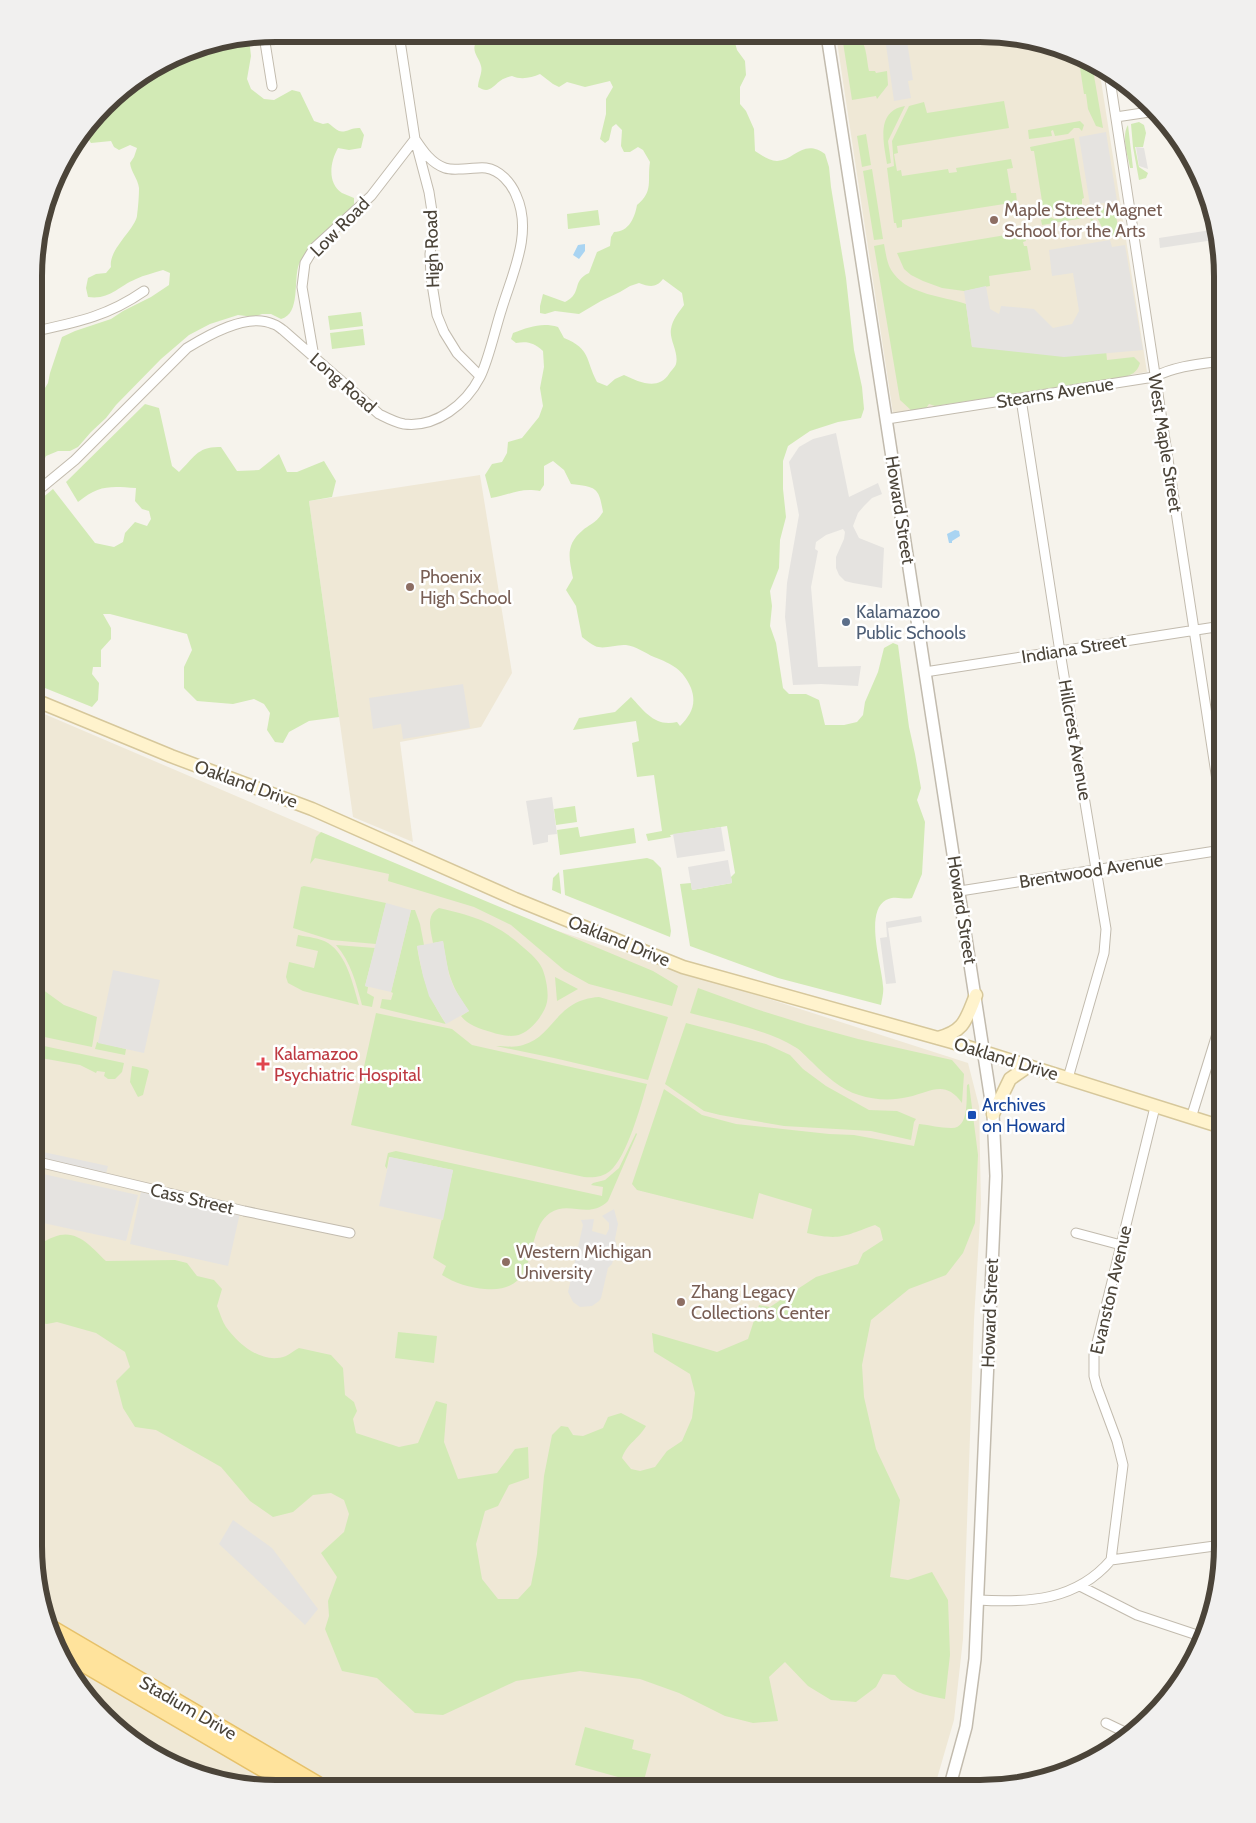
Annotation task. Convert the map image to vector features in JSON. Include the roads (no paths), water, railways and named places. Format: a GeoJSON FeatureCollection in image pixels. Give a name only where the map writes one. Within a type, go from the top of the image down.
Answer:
{"type":"FeatureCollection","features":[{"type":"Feature","properties":{"kind":"main road","name":"Oakland Drive"},"geometry":{"type":"LineString","coordinates":[[42,703],[171,756],[312,808],[515,899],[682,967],[938,1038],[1214,1125]]}},
{"type":"Feature","properties":{"kind":"main road"},"geometry":{"type":"LineString","coordinates":[[938,1038],[958,1031],[965,1021],[976,995]]}},
{"type":"Feature","properties":{"kind":"main road"},"geometry":{"type":"LineString","coordinates":[[993,1114],[1010,1079],[1027,1067]]}},
{"type":"Feature","properties":{"kind":"main road","name":"Stadium Drive"},"geometry":{"type":"LineString","coordinates":[[59,1632],[310,1780]]}},
{"type":"Feature","properties":{"kind":"main road","name":"Stadium Drive"},"geometry":{"type":"LineString","coordinates":[[71,1658],[282,1780]]}},
{"type":"Feature","properties":{"kind":"street","name":"High Road"},"geometry":{"type":"LineString","coordinates":[[400,42],[415,139],[429,192],[433,218],[434,232],[430,254],[431,278],[437,315],[440,324],[457,353],[480,376]]}},
{"type":"Feature","properties":{"kind":"street","name":"Howard Street"},"geometry":{"type":"LineString","coordinates":[[828,42],[993,1114],[996,1176],[976,1659],[970,1704],[952,1780]]}},
{"type":"Feature","properties":{"kind":"street"},"geometry":{"type":"LineString","coordinates":[[265,43],[272,86]]}},
{"type":"Feature","properties":{"kind":"street","name":"West Maple Street"},"geometry":{"type":"LineString","coordinates":[[1111,83],[1214,761]]}},
{"type":"Feature","properties":{"kind":"street"},"geometry":{"type":"LineString","coordinates":[[1116,117],[1146,112]]}},
{"type":"Feature","properties":{"kind":"street","name":"Low Road"},"geometry":{"type":"LineString","coordinates":[[314,357],[302,287],[305,263],[314,248],[371,196],[415,139]]}},
{"type":"Feature","properties":{"kind":"street","name":"Long Road"},"geometry":{"type":"LineString","coordinates":[[42,487],[75,460],[188,348],[209,334],[240,324],[257,321],[265,322],[274,324],[284,330],[379,414],[392,421],[405,424],[433,420],[443,416],[468,394],[480,376],[518,256],[523,226],[522,212],[510,184],[500,174],[487,168],[445,168],[428,156],[415,139]]}},
{"type":"Feature","properties":{"kind":"street"},"geometry":{"type":"LineString","coordinates":[[42,330],[88,320],[126,304],[144,291]]}},
{"type":"Feature","properties":{"kind":"street","name":"Stearns Avenue"},"geometry":{"type":"LineString","coordinates":[[887,419],[1154,377],[1187,366],[1214,362]]}},
{"type":"Feature","properties":{"kind":"street","name":"Hillcrest Avenue"},"geometry":{"type":"LineString","coordinates":[[1021,399],[1060,652],[1106,929],[1106,943],[1068,1078]]}},
{"type":"Feature","properties":{"kind":"street","name":"Indiana Street"},"geometry":{"type":"LineString","coordinates":[[925,672],[1214,627]]}},
{"type":"Feature","properties":{"kind":"street","name":"Brentwood Avenue"},"geometry":{"type":"LineString","coordinates":[[960,891],[1214,851]]}},
{"type":"Feature","properties":{"kind":"street"},"geometry":{"type":"LineString","coordinates":[[1191,1118],[1214,1044]]}},
{"type":"Feature","properties":{"kind":"street","name":"Evanston Avenue"},"geometry":{"type":"LineString","coordinates":[[1111,1560],[1123,1465],[1117,1441],[1094,1376],[1094,1355],[1155,1107]]}},
{"type":"Feature","properties":{"kind":"street","name":"Cass Street"},"geometry":{"type":"LineString","coordinates":[[42,1164],[244,1211],[350,1233]]}},
{"type":"Feature","properties":{"kind":"street"},"geometry":{"type":"LineString","coordinates":[[1076,1233],[1121,1245]]}},
{"type":"Feature","properties":{"kind":"street"},"geometry":{"type":"LineString","coordinates":[[978,1600],[1033,1601],[1080,1586],[1093,1578],[1111,1560],[1214,1546]]}},
{"type":"Feature","properties":{"kind":"street"},"geometry":{"type":"LineString","coordinates":[[1080,1586],[1137,1615],[1196,1635]]}},
{"type":"Feature","properties":{"kind":"street"},"geometry":{"type":"LineString","coordinates":[[1106,1723],[1123,1731]]}},
{"type":"Feature","properties":{"kind":"water"},"geometry":{"type":"Polygon","coordinates":[[[585,244],[585,251],[579,259],[573,255],[578,245],[585,244]]]}},
{"type":"Feature","properties":{"kind":"water"},"geometry":{"type":"Polygon","coordinates":[[[955,530],[959,531],[960,536],[952,541],[952,543],[949,543],[947,534],[955,530]]]}},
{"type":"Feature","properties":{"kind":"place","name":"Maple Street Magnet School for the Arts"},"geometry":{"type":"Point","coordinates":[994,220]}},
{"type":"Feature","properties":{"kind":"place","name":"Phoenix High School"},"geometry":{"type":"Point","coordinates":[410,587]}},
{"type":"Feature","properties":{"kind":"place","name":"Kalamazoo Public Schools"},"geometry":{"type":"Point","coordinates":[846,622]}},
{"type":"Feature","properties":{"kind":"place","name":"Kalamazoo Psychiatric Hospital"},"geometry":{"type":"Point","coordinates":[263,1064]}},
{"type":"Feature","properties":{"kind":"place","name":"Archives on Howard"},"geometry":{"type":"Point","coordinates":[972,1115]}},
{"type":"Feature","properties":{"kind":"place","name":"Western Michigan University"},"geometry":{"type":"Point","coordinates":[506,1262]}},
{"type":"Feature","properties":{"kind":"place","name":"Zhang Legacy Collections Center"},"geometry":{"type":"Point","coordinates":[681,1302]}}]}
